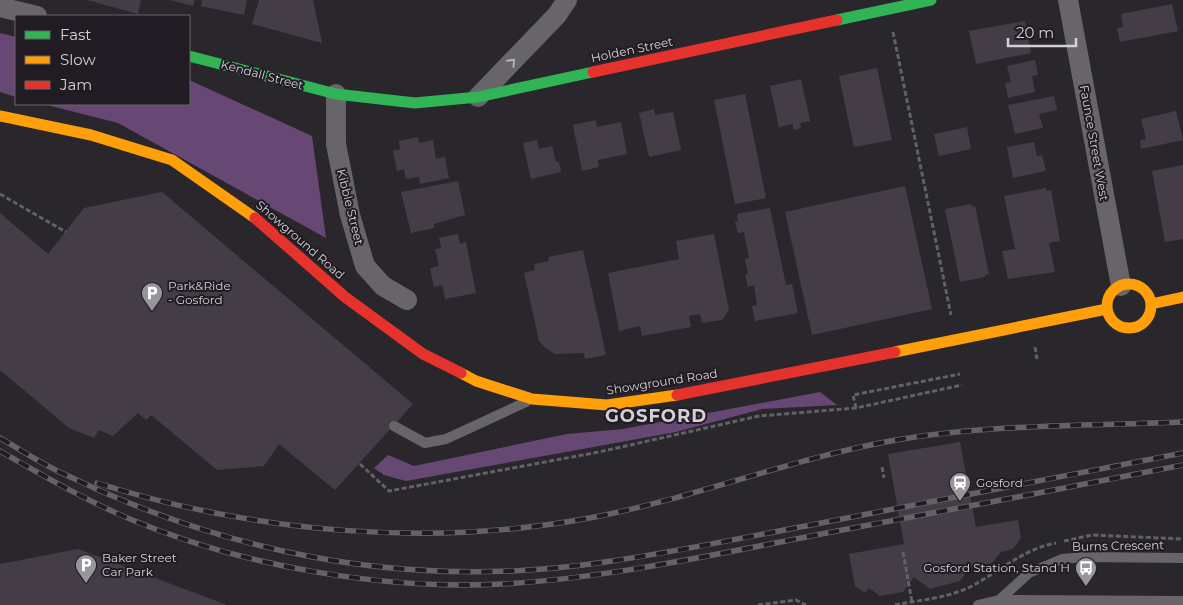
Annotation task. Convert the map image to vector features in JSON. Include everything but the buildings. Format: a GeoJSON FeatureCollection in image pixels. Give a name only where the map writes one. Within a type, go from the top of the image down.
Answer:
{"type":"FeatureCollection","features":[{"type":"Feature","properties":{"kind":"street"},"geometry":{"type":"LineString","coordinates":[[478,97],[557,15],[567,0]]}},
{"type":"Feature","properties":{"kind":"street","name":"Holden Street"},"geometry":{"type":"LineString","coordinates":[[336,94],[415,103],[478,97],[931,0]]}},
{"type":"Feature","properties":{"kind":"street","name":"Faunce Street West"},"geometry":{"type":"LineString","coordinates":[[1068,0],[1120,286]]}},
{"type":"Feature","properties":{"kind":"street"},"geometry":{"type":"LineString","coordinates":[[0,6],[33,15]]}},
{"type":"Feature","properties":{"kind":"street","name":"Kendall Street"},"geometry":{"type":"LineString","coordinates":[[190,56],[336,94]]}},
{"type":"Feature","properties":{"kind":"street","name":"Kibble Street"},"geometry":{"type":"LineString","coordinates":[[336,94],[336,144],[350,215],[365,266],[383,286],[407,300]]}},
{"type":"Feature","properties":{"kind":"street","name":"Showground Road"},"geometry":{"type":"LineString","coordinates":[[0,116],[91,135],[172,160],[262,223],[345,297],[423,354],[476,382],[532,399],[607,406],[688,394],[1107,309]]}},
{"type":"Feature","properties":{"kind":"street","name":"Showground Road"},"geometry":{"type":"LineString","coordinates":[[0,120],[25,121]]}},
{"type":"Feature","properties":{"kind":"street"},"geometry":{"type":"LineString","coordinates":[[1134,285],[1140,287],[1149,297],[1150,311],[1142,324],[1128,328],[1114,322],[1107,309],[1110,295],[1120,286],[1134,285]]}},
{"type":"Feature","properties":{"kind":"street"},"geometry":{"type":"LineString","coordinates":[[1151,304],[1183,297]]}},
{"type":"Feature","properties":{"kind":"lane"},"geometry":{"type":"LineString","coordinates":[[394,426],[425,443],[446,439],[532,399]]}},
{"type":"Feature","properties":{"kind":"lane","name":"Burns Crescent"},"geometry":{"type":"LineString","coordinates":[[978,605],[999,600],[1029,573],[1062,560],[1085,557],[1183,558]]}},
{"type":"Feature","properties":{"kind":"lane"},"geometry":{"type":"LineString","coordinates":[[999,600],[1062,603],[1183,601]]}},
{"type":"Feature","properties":{"kind":"path"},"geometry":{"type":"LineString","coordinates":[[888,8],[951,316]]}},
{"type":"Feature","properties":{"kind":"path"},"geometry":{"type":"LineString","coordinates":[[0,194],[66,232]]}},
{"type":"Feature","properties":{"kind":"path"},"geometry":{"type":"LineString","coordinates":[[1034,344],[1037,359]]}},
{"type":"Feature","properties":{"kind":"path"},"geometry":{"type":"LineString","coordinates":[[856,408],[853,395],[960,374]]}},
{"type":"Feature","properties":{"kind":"path"},"geometry":{"type":"LineString","coordinates":[[360,464],[389,492],[599,452],[759,416],[856,408],[962,385]]}},
{"type":"Feature","properties":{"kind":"path"},"geometry":{"type":"LineString","coordinates":[[882,467],[884,478]]}},
{"type":"Feature","properties":{"kind":"path"},"geometry":{"type":"LineString","coordinates":[[895,605],[959,592],[997,572],[1026,553],[1044,545],[1092,535],[1183,539]]}},
{"type":"Feature","properties":{"kind":"path"},"geometry":{"type":"LineString","coordinates":[[903,552],[912,602]]}},
{"type":"Feature","properties":{"kind":"path"},"geometry":{"type":"LineString","coordinates":[[758,605],[796,600],[806,605]]}},
{"type":"Feature","properties":{"kind":"shaded area"},"geometry":{"type":"Polygon","coordinates":[[[0,33],[15,37],[15,97],[0,92],[0,33]]]}},
{"type":"Feature","properties":{"kind":"shaded area"},"geometry":{"type":"Polygon","coordinates":[[[190,80],[312,136],[326,238],[118,123],[47,105],[190,105],[190,80]]]}},
{"type":"Feature","properties":{"kind":"shaded area"},"geometry":{"type":"Polygon","coordinates":[[[820,392],[837,405],[762,409],[676,432],[406,481],[384,475],[374,468],[388,455],[414,466],[567,434],[623,429],[820,392]]]}},
{"type":"Feature","properties":{"kind":"railway"},"geometry":{"type":"LineString","coordinates":[[97,483],[157,500],[219,514],[281,524],[407,533],[470,532],[533,526],[595,517],[633,509],[820,457],[896,440],[1003,428],[1183,422]]}},
{"type":"Feature","properties":{"kind":"railway"},"geometry":{"type":"LineString","coordinates":[[0,438],[64,474],[129,503],[194,527],[260,546],[328,560],[396,568],[465,572],[535,570],[658,554],[1183,453]]}},
{"type":"Feature","properties":{"kind":"railway"},"geometry":{"type":"LineString","coordinates":[[0,451],[113,512],[173,536],[218,550],[264,562],[312,571],[409,583],[456,585],[542,581],[660,565],[1183,465]]}},
{"type":"Feature","properties":{"kind":"traffic: fast"},"geometry":{"type":"LineString","coordinates":[[837,20],[931,0]]}},
{"type":"Feature","properties":{"kind":"traffic: fast"},"geometry":{"type":"LineString","coordinates":[[190,56],[336,94],[415,103],[478,97],[593,72]]}},
{"type":"Feature","properties":{"kind":"traffic: slow"},"geometry":{"type":"LineString","coordinates":[[0,116],[91,135],[172,160],[255,218]]}},
{"type":"Feature","properties":{"kind":"traffic: slow"},"geometry":{"type":"LineString","coordinates":[[1129,284],[1141,288],[1147,294],[1151,306],[1147,318],[1141,324],[1129,328],[1117,324],[1111,318],[1107,306],[1111,294],[1117,288],[1129,284]]}},
{"type":"Feature","properties":{"kind":"traffic: slow"},"geometry":{"type":"LineString","coordinates":[[1151,304],[1183,297]]}},
{"type":"Feature","properties":{"kind":"traffic: slow"},"geometry":{"type":"LineString","coordinates":[[895,352],[1107,309]]}},
{"type":"Feature","properties":{"kind":"traffic: slow"},"geometry":{"type":"LineString","coordinates":[[461,373],[476,381],[532,399],[607,405],[677,395]]}},
{"type":"Feature","properties":{"kind":"traffic: jam"},"geometry":{"type":"LineString","coordinates":[[593,72],[837,20]]}},
{"type":"Feature","properties":{"kind":"traffic: jam"},"geometry":{"type":"LineString","coordinates":[[255,218],[345,297],[423,354],[461,373]]}},
{"type":"Feature","properties":{"kind":"traffic: jam"},"geometry":{"type":"LineString","coordinates":[[677,395],[895,352]]}},
{"type":"Feature","properties":{"kind":"place","name":"Park&Ride - Gosford"},"geometry":{"type":"Point","coordinates":[152,312]}},
{"type":"Feature","properties":{"kind":"place","name":"Gosford"},"geometry":{"type":"Point","coordinates":[960,502]}},
{"type":"Feature","properties":{"kind":"place","name":"Baker Street Car Park"},"geometry":{"type":"Point","coordinates":[86,584]}},
{"type":"Feature","properties":{"kind":"place","name":"Gosford Station, Stand H"},"geometry":{"type":"Point","coordinates":[1086,587]}},
{"type":"Feature","properties":{"kind":"district","name":"GOSFORD"},"geometry":{"type":"Point","coordinates":[656,416]}}]}
